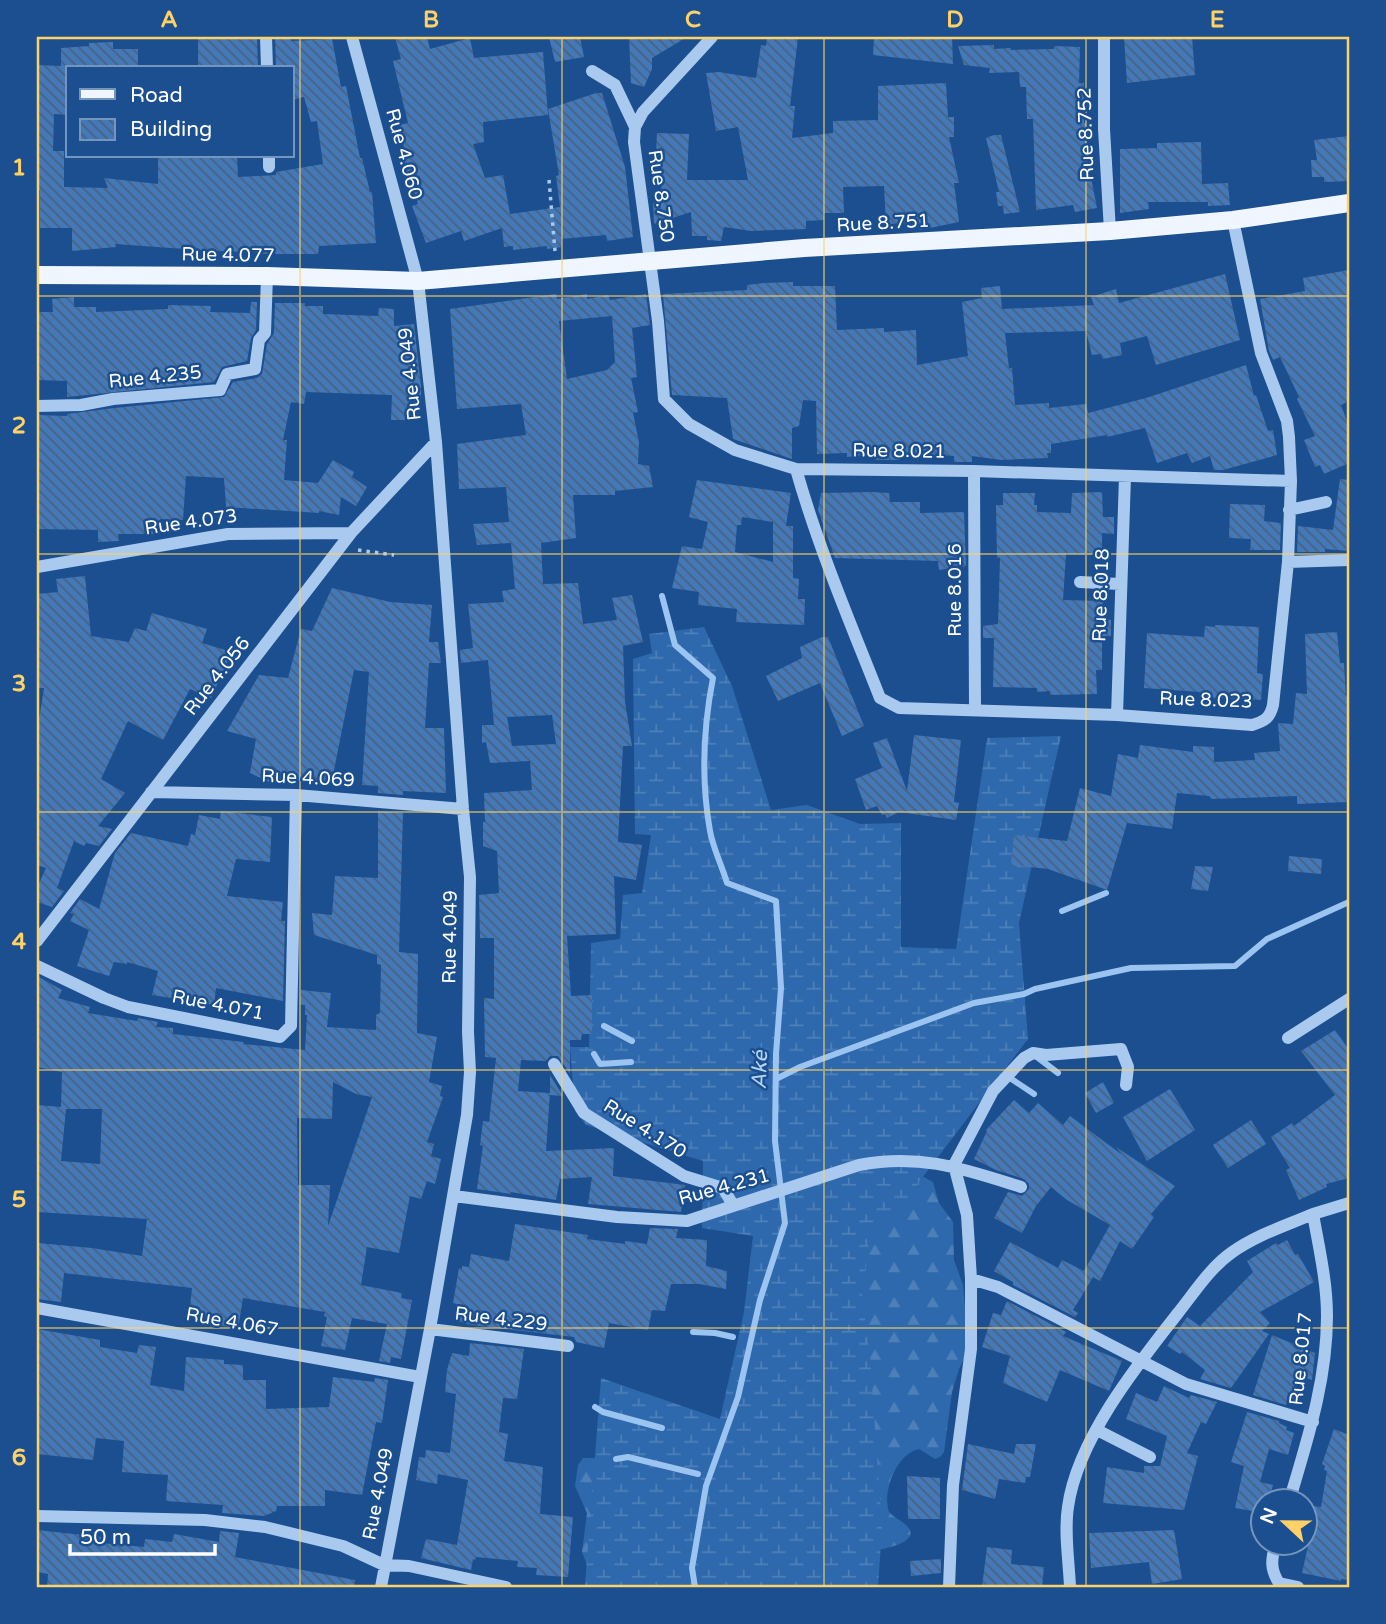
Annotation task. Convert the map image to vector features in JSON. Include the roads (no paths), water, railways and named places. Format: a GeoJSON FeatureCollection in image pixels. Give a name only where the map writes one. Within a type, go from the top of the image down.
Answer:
{"type":"FeatureCollection","features":[{"type":"Feature","properties":{"kind":"main road","name":"Rue 8.751"},"geometry":{"type":"LineString","coordinates":[[418,281],[804,248],[1110,231],[1233,220],[1349,202]]}},
{"type":"Feature","properties":{"kind":"main road","name":"Rue 4.077"},"geometry":{"type":"LineString","coordinates":[[37,275],[267,276],[418,281]]}},
{"type":"Feature","properties":{"kind":"street"},"geometry":{"type":"LineString","coordinates":[[266,37],[267,66]]}},
{"type":"Feature","properties":{"kind":"street","name":"Rue 4.060"},"geometry":{"type":"LineString","coordinates":[[352,37],[418,281]]}},
{"type":"Feature","properties":{"kind":"street","name":"Rue 8.750"},"geometry":{"type":"LineString","coordinates":[[651,263],[635,157],[635,127],[651,103],[712,37]]}},
{"type":"Feature","properties":{"kind":"street","name":"Rue 8.752"},"geometry":{"type":"LineString","coordinates":[[1104,37],[1104,129],[1110,231]]}},
{"type":"Feature","properties":{"kind":"street"},"geometry":{"type":"LineString","coordinates":[[592,71],[615,85],[635,127]]}},
{"type":"Feature","properties":{"kind":"street","name":"Rue 8.023"},"geometry":{"type":"LineString","coordinates":[[796,469],[808,510],[880,698],[899,708],[1117,715],[1252,725],[1264,721],[1271,715],[1288,562],[1291,481],[1287,421],[1261,353],[1233,220]]}},
{"type":"Feature","properties":{"kind":"street","name":"Rue 8.021"},"geometry":{"type":"LineString","coordinates":[[651,263],[659,321],[662,392],[667,404],[689,424],[736,450],[796,469],[974,471],[1291,481]]}},
{"type":"Feature","properties":{"kind":"street","name":"Rue 4.235"},"geometry":{"type":"LineString","coordinates":[[37,407],[82,405],[220,390],[228,374],[255,369],[259,340],[265,333],[267,276]]}},
{"type":"Feature","properties":{"kind":"street","name":"Rue 4.049"},"geometry":{"type":"LineString","coordinates":[[381,1587],[454,1196],[467,1115],[470,1072],[470,877],[436,442],[418,281]]}},
{"type":"Feature","properties":{"kind":"street","name":"Rue 4.056"},"geometry":{"type":"LineString","coordinates":[[37,941],[351,533],[436,442]]}},
{"type":"Feature","properties":{"kind":"street","name":"Rue 8.016"},"geometry":{"type":"LineString","coordinates":[[974,471],[975,709]]}},
{"type":"Feature","properties":{"kind":"street","name":"Rue 8.018"},"geometry":{"type":"LineString","coordinates":[[1117,715],[1125,477]]}},
{"type":"Feature","properties":{"kind":"street"},"geometry":{"type":"LineString","coordinates":[[1289,510],[1326,502]]}},
{"type":"Feature","properties":{"kind":"street","name":"Rue 4.073"},"geometry":{"type":"LineString","coordinates":[[37,567],[228,534],[351,533]]}},
{"type":"Feature","properties":{"kind":"street"},"geometry":{"type":"LineString","coordinates":[[1288,562],[1349,560]]}},
{"type":"Feature","properties":{"kind":"street"},"geometry":{"type":"LineString","coordinates":[[1080,582],[1120,584]]}},
{"type":"Feature","properties":{"kind":"street","name":"Rue 4.069"},"geometry":{"type":"LineString","coordinates":[[151,792],[296,795],[463,809]]}},
{"type":"Feature","properties":{"kind":"street","name":"Rue 4.071"},"geometry":{"type":"LineString","coordinates":[[37,966],[128,1007],[280,1037],[291,1026],[296,795]]}},
{"type":"Feature","properties":{"kind":"street"},"geometry":{"type":"LineString","coordinates":[[1289,1038],[1349,999]]}},
{"type":"Feature","properties":{"kind":"street"},"geometry":{"type":"LineString","coordinates":[[949,1587],[953,1485],[971,1349],[967,1215],[954,1165],[993,1091],[1024,1058],[1034,1053],[1046,1055],[1121,1049],[1128,1067],[1126,1084]]}},
{"type":"Feature","properties":{"kind":"street","name":"Rue 4.170"},"geometry":{"type":"LineString","coordinates":[[554,1064],[584,1113],[684,1176],[723,1188],[733,1205]]}},
{"type":"Feature","properties":{"kind":"street","name":"Rue 4.231"},"geometry":{"type":"LineString","coordinates":[[454,1196],[617,1217],[687,1221],[859,1165],[886,1160],[954,1165],[1021,1187]]}},
{"type":"Feature","properties":{"kind":"street"},"geometry":{"type":"LineString","coordinates":[[1070,1587],[1067,1509],[1075,1474],[1097,1430],[1140,1361],[1208,1275],[1229,1255],[1255,1238],[1313,1214],[1349,1203]]}},
{"type":"Feature","properties":{"kind":"street","name":"Rue 8.017"},"geometry":{"type":"LineString","coordinates":[[1293,1488],[1319,1395],[1327,1316],[1326,1290],[1313,1214]]}},
{"type":"Feature","properties":{"kind":"street"},"geometry":{"type":"LineString","coordinates":[[971,1279],[999,1287],[1186,1384],[1313,1422]]}},
{"type":"Feature","properties":{"kind":"street","name":"Rue 4.067"},"geometry":{"type":"LineString","coordinates":[[37,1308],[420,1377]]}},
{"type":"Feature","properties":{"kind":"street","name":"Rue 4.229"},"geometry":{"type":"LineString","coordinates":[[430,1329],[568,1346]]}},
{"type":"Feature","properties":{"kind":"street"},"geometry":{"type":"LineString","coordinates":[[1097,1430],[1150,1457]]}},
{"type":"Feature","properties":{"kind":"street"},"geometry":{"type":"LineString","coordinates":[[37,1516],[205,1520],[265,1527],[343,1546],[384,1565],[409,1566],[506,1587]]}},
{"type":"Feature","properties":{"kind":"street"},"geometry":{"type":"LineString","coordinates":[[1272,1558],[1273,1572],[1279,1583],[1298,1587]]}},
{"type":"Feature","properties":{"kind":"waterway","name":"Aké"},"geometry":{"type":"LineString","coordinates":[[662,596],[675,645],[713,678],[704,754],[705,793],[711,837],[727,883],[776,901],[781,988],[776,1054],[775,1141],[785,1223],[760,1300],[738,1397],[706,1486],[692,1568],[695,1587]]}},
{"type":"Feature","properties":{"kind":"waterway"},"geometry":{"type":"LineString","coordinates":[[1062,911],[1106,893]]}},
{"type":"Feature","properties":{"kind":"waterway"},"geometry":{"type":"LineString","coordinates":[[776,1079],[800,1067],[974,1003],[1131,968],[1235,966],[1267,939],[1349,902]]}},
{"type":"Feature","properties":{"kind":"waterway"},"geometry":{"type":"LineString","coordinates":[[604,1026],[632,1041]]}},
{"type":"Feature","properties":{"kind":"waterway"},"geometry":{"type":"LineString","coordinates":[[594,1054],[600,1064],[631,1062]]}},
{"type":"Feature","properties":{"kind":"waterway"},"geometry":{"type":"LineString","coordinates":[[1037,1057],[1058,1073]]}},
{"type":"Feature","properties":{"kind":"waterway"},"geometry":{"type":"LineString","coordinates":[[1007,1076],[1034,1094]]}},
{"type":"Feature","properties":{"kind":"waterway"},"geometry":{"type":"LineString","coordinates":[[693,1332],[733,1337]]}},
{"type":"Feature","properties":{"kind":"waterway"},"geometry":{"type":"LineString","coordinates":[[595,1407],[603,1412],[662,1428]]}},
{"type":"Feature","properties":{"kind":"waterway"},"geometry":{"type":"LineString","coordinates":[[616,1459],[628,1457],[698,1474]]}}]}
